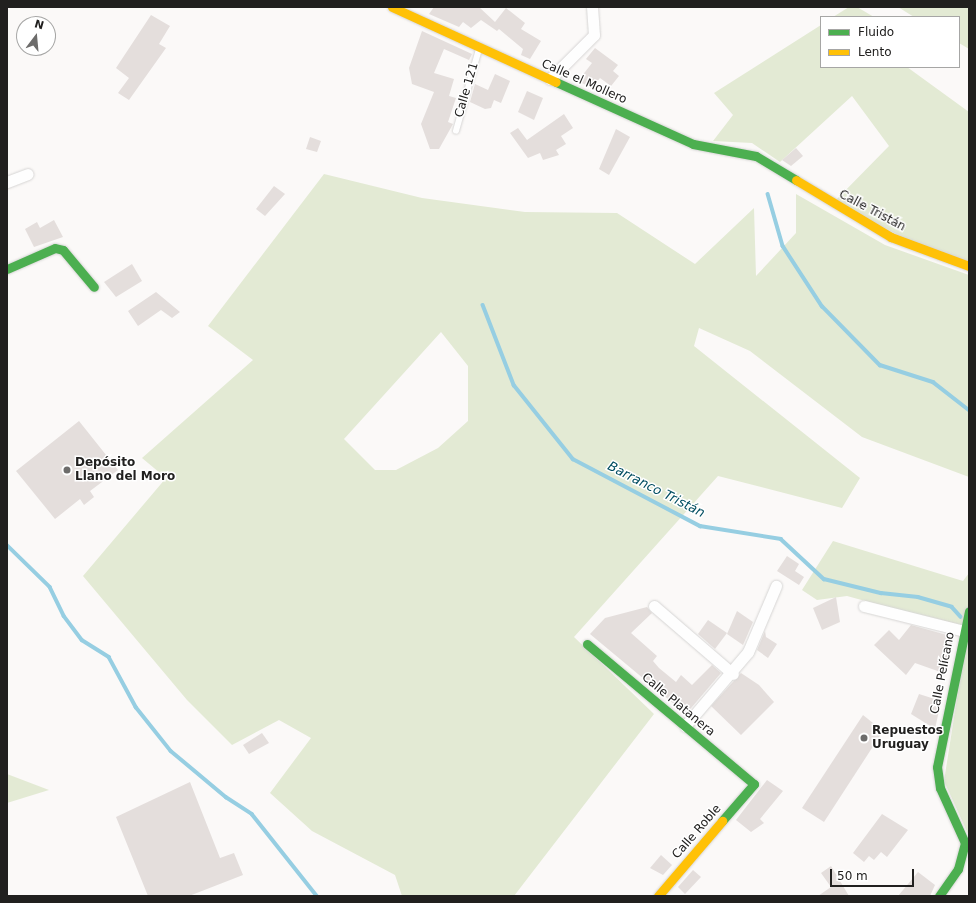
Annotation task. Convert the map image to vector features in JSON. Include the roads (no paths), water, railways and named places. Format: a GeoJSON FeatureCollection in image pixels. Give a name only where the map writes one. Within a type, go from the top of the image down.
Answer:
{"type":"FeatureCollection","features":[{"type":"Feature","properties":{"kind":"street","name":"Calle el Mollero"},"geometry":{"type":"LineString","coordinates":[[392,7],[479,50],[550,79],[693,144],[748,152],[769,164]]}},
{"type":"Feature","properties":{"kind":"street"},"geometry":{"type":"LineString","coordinates":[[550,79],[594,35],[592,7]]}},
{"type":"Feature","properties":{"kind":"street","name":"Calle Tristán"},"geometry":{"type":"LineString","coordinates":[[769,164],[891,237],[969,266]]}},
{"type":"Feature","properties":{"kind":"street"},"geometry":{"type":"LineString","coordinates":[[7,182],[28,174]]}},
{"type":"Feature","properties":{"kind":"street"},"geometry":{"type":"LineString","coordinates":[[7,269],[55,248],[63,250],[94,287]]}},
{"type":"Feature","properties":{"kind":"street"},"geometry":{"type":"LineString","coordinates":[[685,726],[733,674],[748,652],[776,586]]}},
{"type":"Feature","properties":{"kind":"street"},"geometry":{"type":"LineString","coordinates":[[654,606],[733,674]]}},
{"type":"Feature","properties":{"kind":"street"},"geometry":{"type":"LineString","coordinates":[[864,606],[964,631]]}},
{"type":"Feature","properties":{"kind":"street","name":"Calle Pelícano"},"geometry":{"type":"LineString","coordinates":[[939,896],[958,869],[965,843],[940,788],[937,767],[969,611]]}},
{"type":"Feature","properties":{"kind":"street","name":"Calle Platanera"},"geometry":{"type":"LineString","coordinates":[[587,644],[754,784]]}},
{"type":"Feature","properties":{"kind":"street","name":"Calle Roble"},"geometry":{"type":"LineString","coordinates":[[658,896],[754,784]]}},
{"type":"Feature","properties":{"kind":"lane","name":"Calle 121"},"geometry":{"type":"LineString","coordinates":[[456,131],[479,50]]}},
{"type":"Feature","properties":{"kind":"waterway"},"geometry":{"type":"LineString","coordinates":[[768,194],[783,246],[822,306],[880,365],[933,382],[969,410]]}},
{"type":"Feature","properties":{"kind":"waterway","name":"Barranco Tristán"},"geometry":{"type":"LineString","coordinates":[[483,305],[514,385],[573,459],[700,526],[781,539],[824,579],[881,593],[918,597],[952,607],[961,617]]}},
{"type":"Feature","properties":{"kind":"waterway"},"geometry":{"type":"LineString","coordinates":[[7,545],[50,587],[64,616],[82,640],[109,657],[136,707],[171,751],[226,797],[252,814],[317,896]]}},
{"type":"Feature","properties":{"kind":"place","name":"Depósito Llano del Moro"},"geometry":{"type":"Point","coordinates":[67,470]}},
{"type":"Feature","properties":{"kind":"place","name":"Repuestos Uruguay"},"geometry":{"type":"Point","coordinates":[864,738]}}]}
